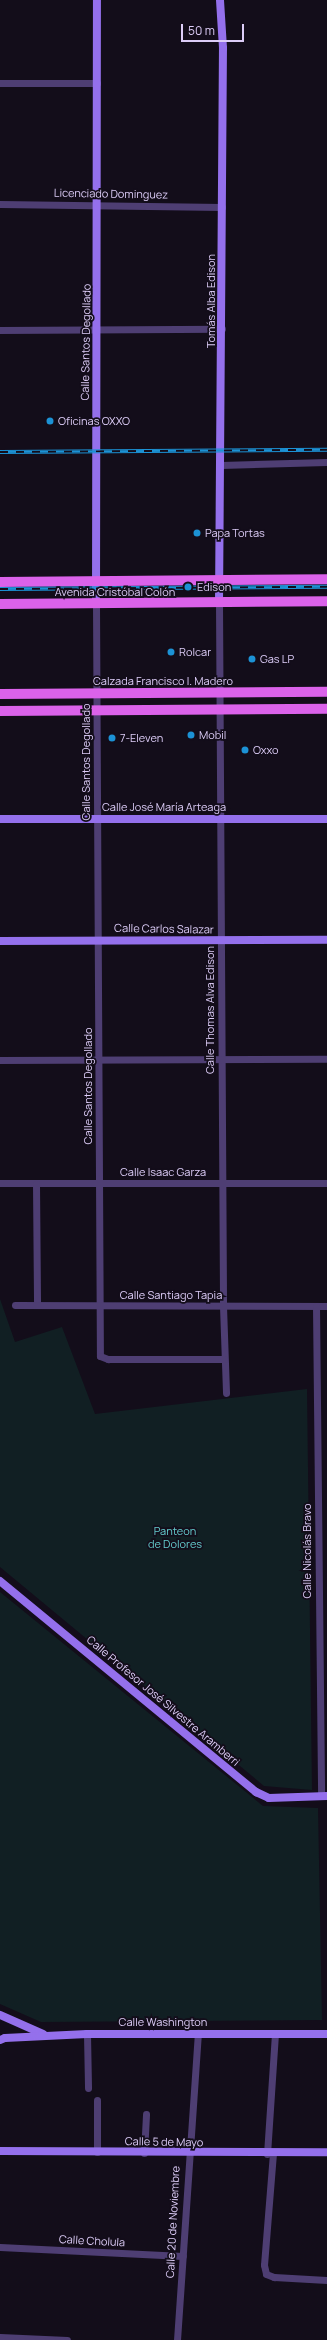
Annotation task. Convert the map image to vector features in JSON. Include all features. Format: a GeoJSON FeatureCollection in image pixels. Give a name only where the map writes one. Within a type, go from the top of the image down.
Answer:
{"type":"FeatureCollection","features":[{"type":"Feature","properties":{"kind":"main road","name":"Avenida Cristóbal Colón"},"geometry":{"type":"LineString","coordinates":[[0,582],[327,579]]}},
{"type":"Feature","properties":{"kind":"main road","name":"Avenida Cristóbal Colón"},"geometry":{"type":"LineString","coordinates":[[0,604],[327,601]]}},
{"type":"Feature","properties":{"kind":"main road","name":"Calzada Francisco I. Madero"},"geometry":{"type":"LineString","coordinates":[[0,694],[327,692]]}},
{"type":"Feature","properties":{"kind":"main road"},"geometry":{"type":"LineString","coordinates":[[0,711],[327,710]]}},
{"type":"Feature","properties":{"kind":"street","name":"Calle Santos Degollado"},"geometry":{"type":"LineString","coordinates":[[97,0],[99,204],[96,604],[100,1356],[108,1360],[224,1359]]}},
{"type":"Feature","properties":{"kind":"street","name":"Tomás Alba Edison"},"geometry":{"type":"LineString","coordinates":[[219,603],[223,48],[220,0]]}},
{"type":"Feature","properties":{"kind":"street"},"geometry":{"type":"LineString","coordinates":[[0,83],[97,83]]}},
{"type":"Feature","properties":{"kind":"street","name":"Licenciado Dominguez"},"geometry":{"type":"LineString","coordinates":[[0,204],[99,204],[222,207]]}},
{"type":"Feature","properties":{"kind":"street"},"geometry":{"type":"LineString","coordinates":[[0,330],[222,329]]}},
{"type":"Feature","properties":{"kind":"street"},"geometry":{"type":"LineString","coordinates":[[221,465],[327,462]]}},
{"type":"Feature","properties":{"kind":"street","name":"Calle Thomas Alva Edison"},"geometry":{"type":"LineString","coordinates":[[219,603],[223,1306],[226,1393]]}},
{"type":"Feature","properties":{"kind":"street","name":"Calle José María Arteaga"},"geometry":{"type":"LineString","coordinates":[[0,818],[327,819]]}},
{"type":"Feature","properties":{"kind":"street","name":"Calle Carlos Salazar"},"geometry":{"type":"LineString","coordinates":[[0,941],[327,940]]}},
{"type":"Feature","properties":{"kind":"street"},"geometry":{"type":"LineString","coordinates":[[0,1060],[327,1059]]}},
{"type":"Feature","properties":{"kind":"street","name":"Calle Isaac Garza"},"geometry":{"type":"LineString","coordinates":[[0,1183],[327,1183]]}},
{"type":"Feature","properties":{"kind":"street"},"geometry":{"type":"LineString","coordinates":[[36,1184],[37,1305]]}},
{"type":"Feature","properties":{"kind":"street","name":"Calle Santiago Tapia"},"geometry":{"type":"LineString","coordinates":[[15,1305],[327,1306]]}},
{"type":"Feature","properties":{"kind":"street","name":"Calle Nicolás Bravo"},"geometry":{"type":"LineString","coordinates":[[316,1306],[324,1796]]}},
{"type":"Feature","properties":{"kind":"street","name":"Calle Profesor José Silvestre Aramberri"},"geometry":{"type":"LineString","coordinates":[[0,1581],[256,1792],[269,1798],[324,1796]]}},
{"type":"Feature","properties":{"kind":"street"},"geometry":{"type":"LineString","coordinates":[[0,2015],[28,2029],[50,2036]]}},
{"type":"Feature","properties":{"kind":"street","name":"Calle 20 de Noviembre"},"geometry":{"type":"LineString","coordinates":[[177,2340],[188,2153],[198,2033]]}},
{"type":"Feature","properties":{"kind":"street"},"geometry":{"type":"LineString","coordinates":[[87,2034],[88,2088]]}},
{"type":"Feature","properties":{"kind":"street","name":"Calle Washington"},"geometry":{"type":"LineString","coordinates":[[0,2040],[5,2038],[87,2034],[327,2034]]}},
{"type":"Feature","properties":{"kind":"street"},"geometry":{"type":"LineString","coordinates":[[275,2035],[266,2274],[274,2277],[327,2280]]}},
{"type":"Feature","properties":{"kind":"street"},"geometry":{"type":"LineString","coordinates":[[97,2100],[97,2152]]}},
{"type":"Feature","properties":{"kind":"street"},"geometry":{"type":"LineString","coordinates":[[144,2153],[146,2114]]}},
{"type":"Feature","properties":{"kind":"street","name":"Calle 5 de Mayo"},"geometry":{"type":"LineString","coordinates":[[0,2151],[144,2153],[327,2152]]}},
{"type":"Feature","properties":{"kind":"street","name":"Calle Cholula"},"geometry":{"type":"LineString","coordinates":[[0,2247],[183,2256]]}},
{"type":"Feature","properties":{"kind":"street"},"geometry":{"type":"LineString","coordinates":[[0,2337],[66,2340]]}},
{"type":"Feature","properties":{"kind":"green space","name":"Panteon de Dolores"},"geometry":{"type":"Polygon","coordinates":[[[0,1299],[15,1342],[62,1327],[95,1414],[307,1389],[312,1790],[264,1786],[0,1567],[0,1299]]]}},
{"type":"Feature","properties":{"kind":"green space"},"geometry":{"type":"Polygon","coordinates":[[[0,1592],[263,1806],[318,1808],[322,2020],[41,2022],[0,2004],[0,1592]]]}},
{"type":"Feature","properties":{"kind":"railway"},"geometry":{"type":"LineString","coordinates":[[0,452],[327,450]]}},
{"type":"Feature","properties":{"kind":"railway"},"geometry":{"type":"LineString","coordinates":[[0,589],[327,587]]}},
{"type":"Feature","properties":{"kind":"place","name":"Oficinas OXXO"},"geometry":{"type":"Point","coordinates":[50,421]}},
{"type":"Feature","properties":{"kind":"place","name":"Papa Tortas"},"geometry":{"type":"Point","coordinates":[197,533]}},
{"type":"Feature","properties":{"kind":"place","name":"Edison"},"geometry":{"type":"Point","coordinates":[188,587]}},
{"type":"Feature","properties":{"kind":"place","name":"Rolcar"},"geometry":{"type":"Point","coordinates":[171,652]}},
{"type":"Feature","properties":{"kind":"place","name":"Gas LP"},"geometry":{"type":"Point","coordinates":[252,659]}},
{"type":"Feature","properties":{"kind":"place","name":"Mobil"},"geometry":{"type":"Point","coordinates":[191,735]}},
{"type":"Feature","properties":{"kind":"place","name":"7-Eleven"},"geometry":{"type":"Point","coordinates":[112,738]}},
{"type":"Feature","properties":{"kind":"place","name":"Oxxo"},"geometry":{"type":"Point","coordinates":[245,750]}}]}
